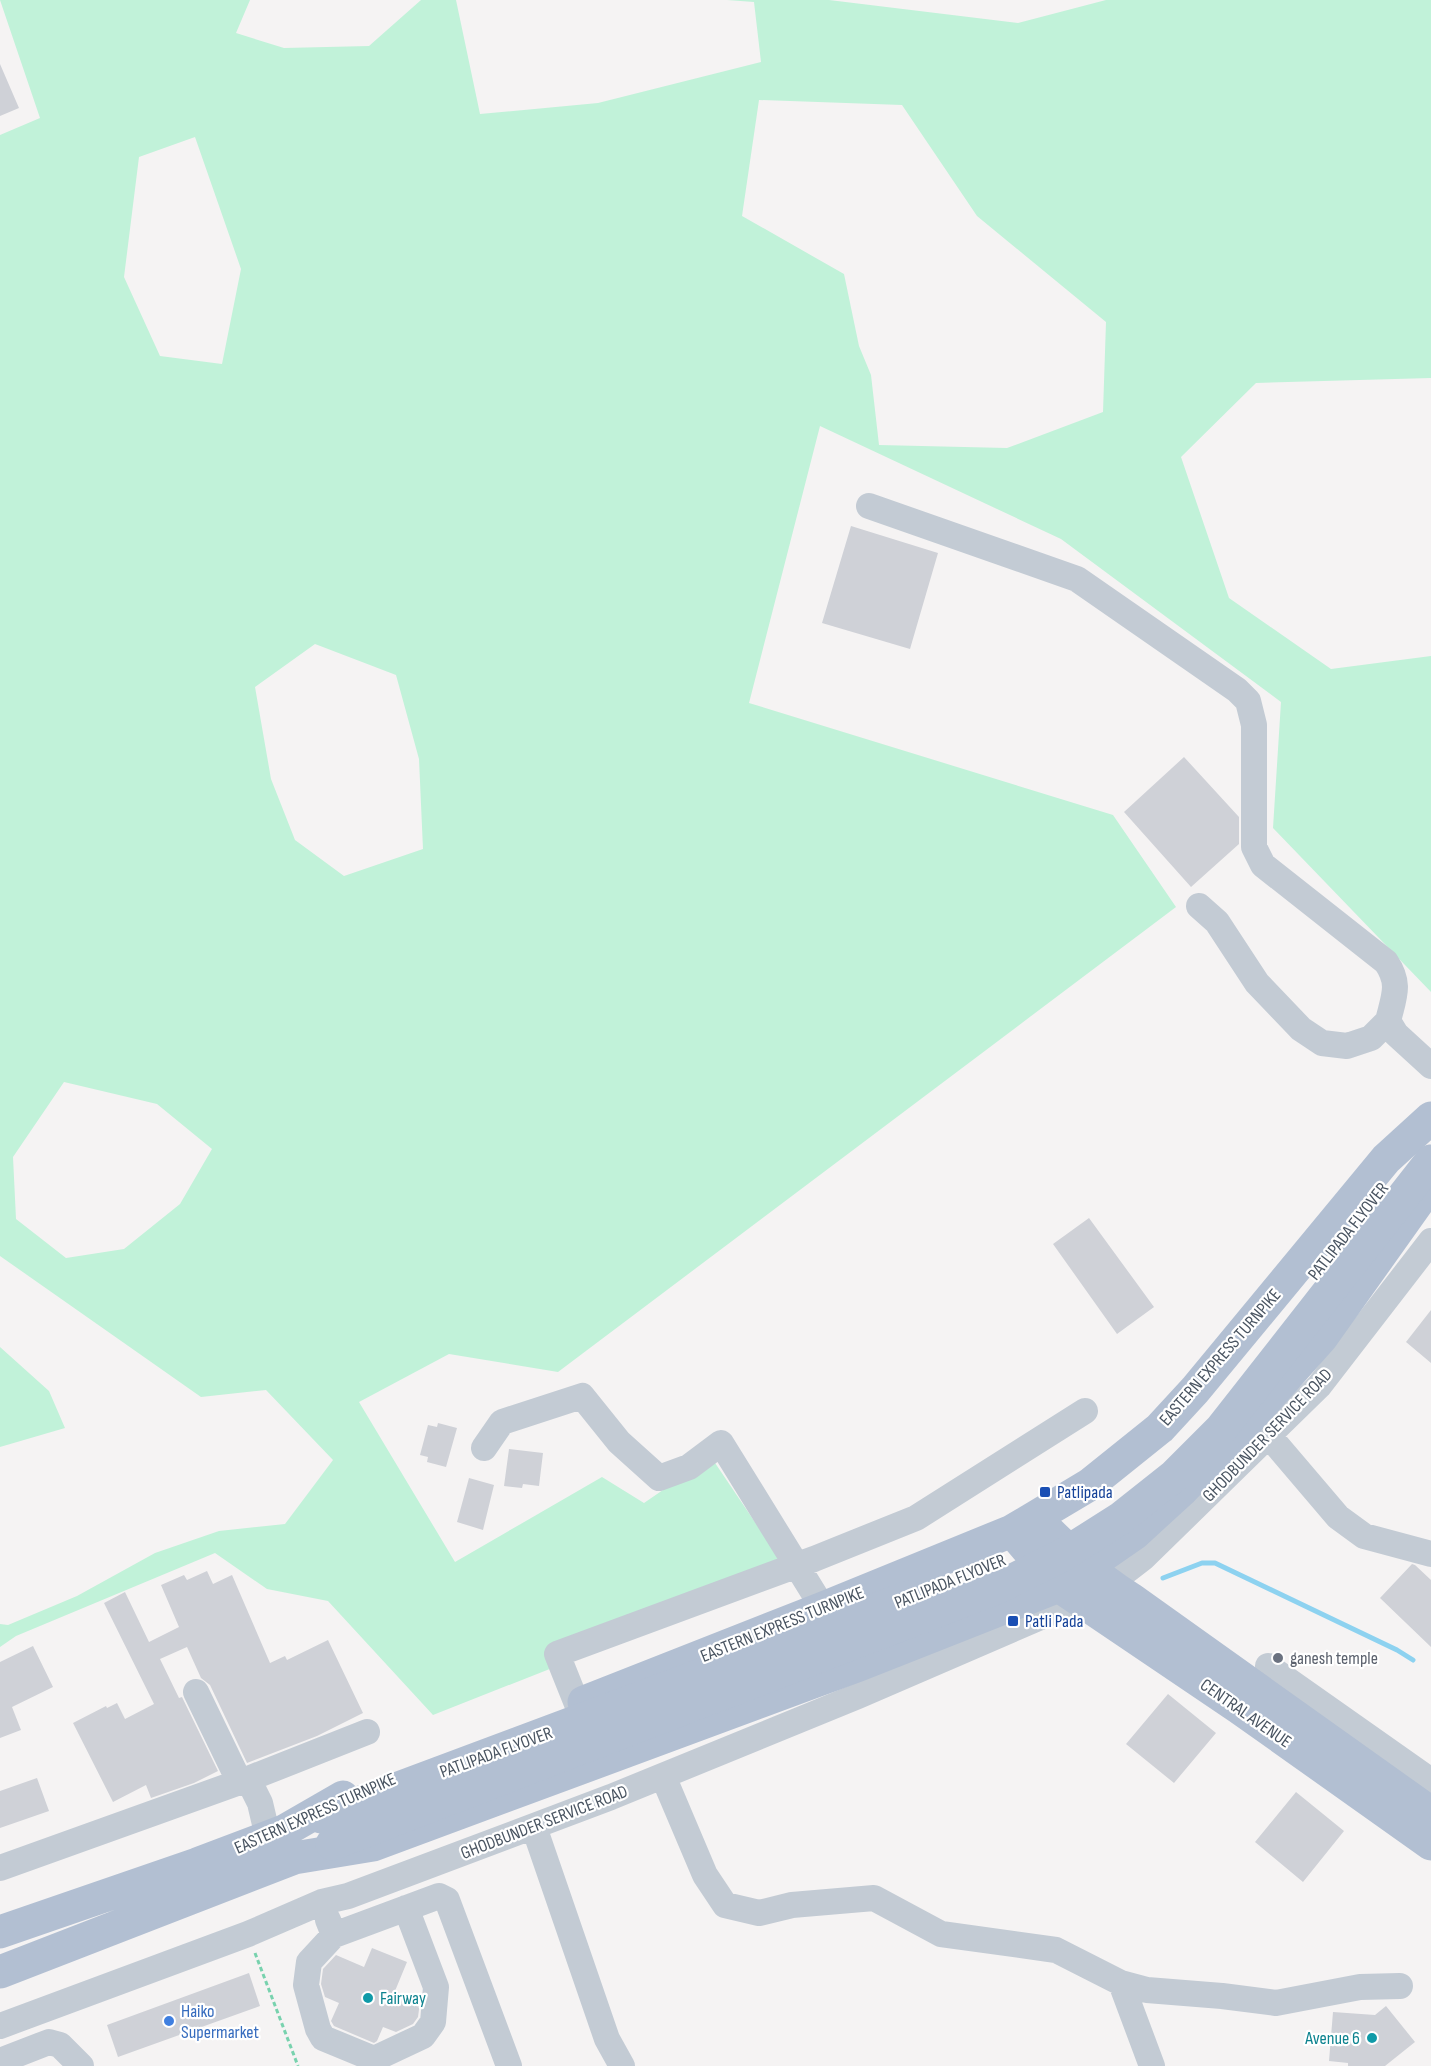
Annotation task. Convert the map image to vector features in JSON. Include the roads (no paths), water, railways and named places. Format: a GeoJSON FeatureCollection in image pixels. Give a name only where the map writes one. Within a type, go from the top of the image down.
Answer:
{"type":"FeatureCollection","features":[{"type":"Feature","properties":{"kind":"main road","name":"EASTERN EXPRESS TURNPIKE"},"geometry":{"type":"LineString","coordinates":[[0,1972],[282,1842],[348,1794],[823,1608],[1023,1525],[1089,1485],[1160,1428],[1195,1390],[1386,1159],[1427,1136]]}},
{"type":"Feature","properties":{"kind":"main road","name":"PATLIPADA FLYOVER"},"geometry":{"type":"LineString","coordinates":[[282,1842],[326,1830],[999,1587],[1061,1556],[1121,1518],[1174,1476],[1221,1429],[1427,1136]]}},
{"type":"Feature","properties":{"kind":"main road","name":"EASTERN EXPRESS TURNPIKE"},"geometry":{"type":"LineString","coordinates":[[0,1932],[197,1864],[282,1842],[373,1845],[859,1665],[1070,1593],[1097,1576],[1134,1534],[1182,1490],[1244,1425],[1322,1337],[1431,1182]]}},
{"type":"Feature","properties":{"kind":"main road","name":"CENTRAL AVENUE"},"geometry":{"type":"LineString","coordinates":[[1023,1525],[1131,1599],[1431,1813]]}},
{"type":"Feature","properties":{"kind":"main road","name":"CENTRAL AVENUE"},"geometry":{"type":"LineString","coordinates":[[1023,1525],[1070,1593],[1229,1701],[1431,1844]]}},
{"type":"Feature","properties":{"kind":"street"},"geometry":{"type":"LineString","coordinates":[[869,506],[1077,579],[1248,701],[1254,725],[1254,847],[1263,865],[1386,962],[1394,974],[1396,988],[1388,1021],[1371,1038],[1355,1044],[1347,1046],[1322,1043],[1301,1029],[1257,983],[1217,922],[1199,906]]}},
{"type":"Feature","properties":{"kind":"street"},"geometry":{"type":"LineString","coordinates":[[1388,1021],[1396,1034],[1431,1066]]}},
{"type":"Feature","properties":{"kind":"street","name":"GHODBUNDER SERVICE ROAD"},"geometry":{"type":"LineString","coordinates":[[1097,1576],[1143,1558],[1319,1386],[1431,1240]]}},
{"type":"Feature","properties":{"kind":"street"},"geometry":{"type":"LineString","coordinates":[[484,1448],[502,1422],[582,1396],[619,1442],[659,1478],[689,1467],[721,1443],[823,1608]]}},
{"type":"Feature","properties":{"kind":"street"},"geometry":{"type":"LineString","coordinates":[[577,1704],[557,1654],[916,1518],[1085,1411]]}},
{"type":"Feature","properties":{"kind":"street"},"geometry":{"type":"LineString","coordinates":[[1269,1436],[1338,1517],[1364,1536],[1431,1554]]}},
{"type":"Feature","properties":{"kind":"street","name":"GHODBUNDER SERVICE ROAD"},"geometry":{"type":"LineString","coordinates":[[0,2026],[248,1934],[322,1902],[348,1896],[663,1776],[868,1691],[1070,1593]]}},
{"type":"Feature","properties":{"kind":"street"},"geometry":{"type":"LineString","coordinates":[[1268,1666],[1431,1781]]}},
{"type":"Feature","properties":{"kind":"street"},"geometry":{"type":"LineString","coordinates":[[196,1692],[243,1780],[260,1803],[282,1842]]}},
{"type":"Feature","properties":{"kind":"street"},"geometry":{"type":"LineString","coordinates":[[0,1868],[368,1732]]}},
{"type":"Feature","properties":{"kind":"street"},"geometry":{"type":"LineString","coordinates":[[663,1776],[705,1875],[724,1905],[759,1913],[792,1905],[874,1898],[941,1934],[1056,1950],[1121,1983],[1147,1990],[1276,2003],[1360,1987],[1400,1986]]}},
{"type":"Feature","properties":{"kind":"street"},"geometry":{"type":"LineString","coordinates":[[534,1827],[607,2039],[622,2066]]}},
{"type":"Feature","properties":{"kind":"street"},"geometry":{"type":"LineString","coordinates":[[406,1908],[436,1986],[433,2022],[423,2036],[374,2059],[323,2038],[318,2029],[306,1985],[309,1962],[334,1935],[406,1908],[439,1896],[447,1900],[509,2066]]}},
{"type":"Feature","properties":{"kind":"street"},"geometry":{"type":"LineString","coordinates":[[322,1902],[334,1935]]}},
{"type":"Feature","properties":{"kind":"street"},"geometry":{"type":"LineString","coordinates":[[1121,1983],[1152,2066]]}},
{"type":"Feature","properties":{"kind":"street"},"geometry":{"type":"LineString","coordinates":[[0,2061],[49,2042],[60,2045],[81,2066]]}},
{"type":"Feature","properties":{"kind":"waterway"},"geometry":{"type":"LineString","coordinates":[[1163,1578],[1202,1563],[1215,1563],[1397,1650],[1413,1660]]}},
{"type":"Feature","properties":{"kind":"place","name":"Patlipada"},"geometry":{"type":"Point","coordinates":[1045,1492]}},
{"type":"Feature","properties":{"kind":"place","name":"Patli Pada"},"geometry":{"type":"Point","coordinates":[1013,1621]}},
{"type":"Feature","properties":{"kind":"place","name":"ganesh temple"},"geometry":{"type":"Point","coordinates":[1278,1658]}},
{"type":"Feature","properties":{"kind":"place","name":"Fairway"},"geometry":{"type":"Point","coordinates":[368,1998]}},
{"type":"Feature","properties":{"kind":"place","name":"Haiko Supermarket"},"geometry":{"type":"Point","coordinates":[169,2021]}},
{"type":"Feature","properties":{"kind":"place","name":"Avenue 6"},"geometry":{"type":"Point","coordinates":[1372,2038]}}]}
